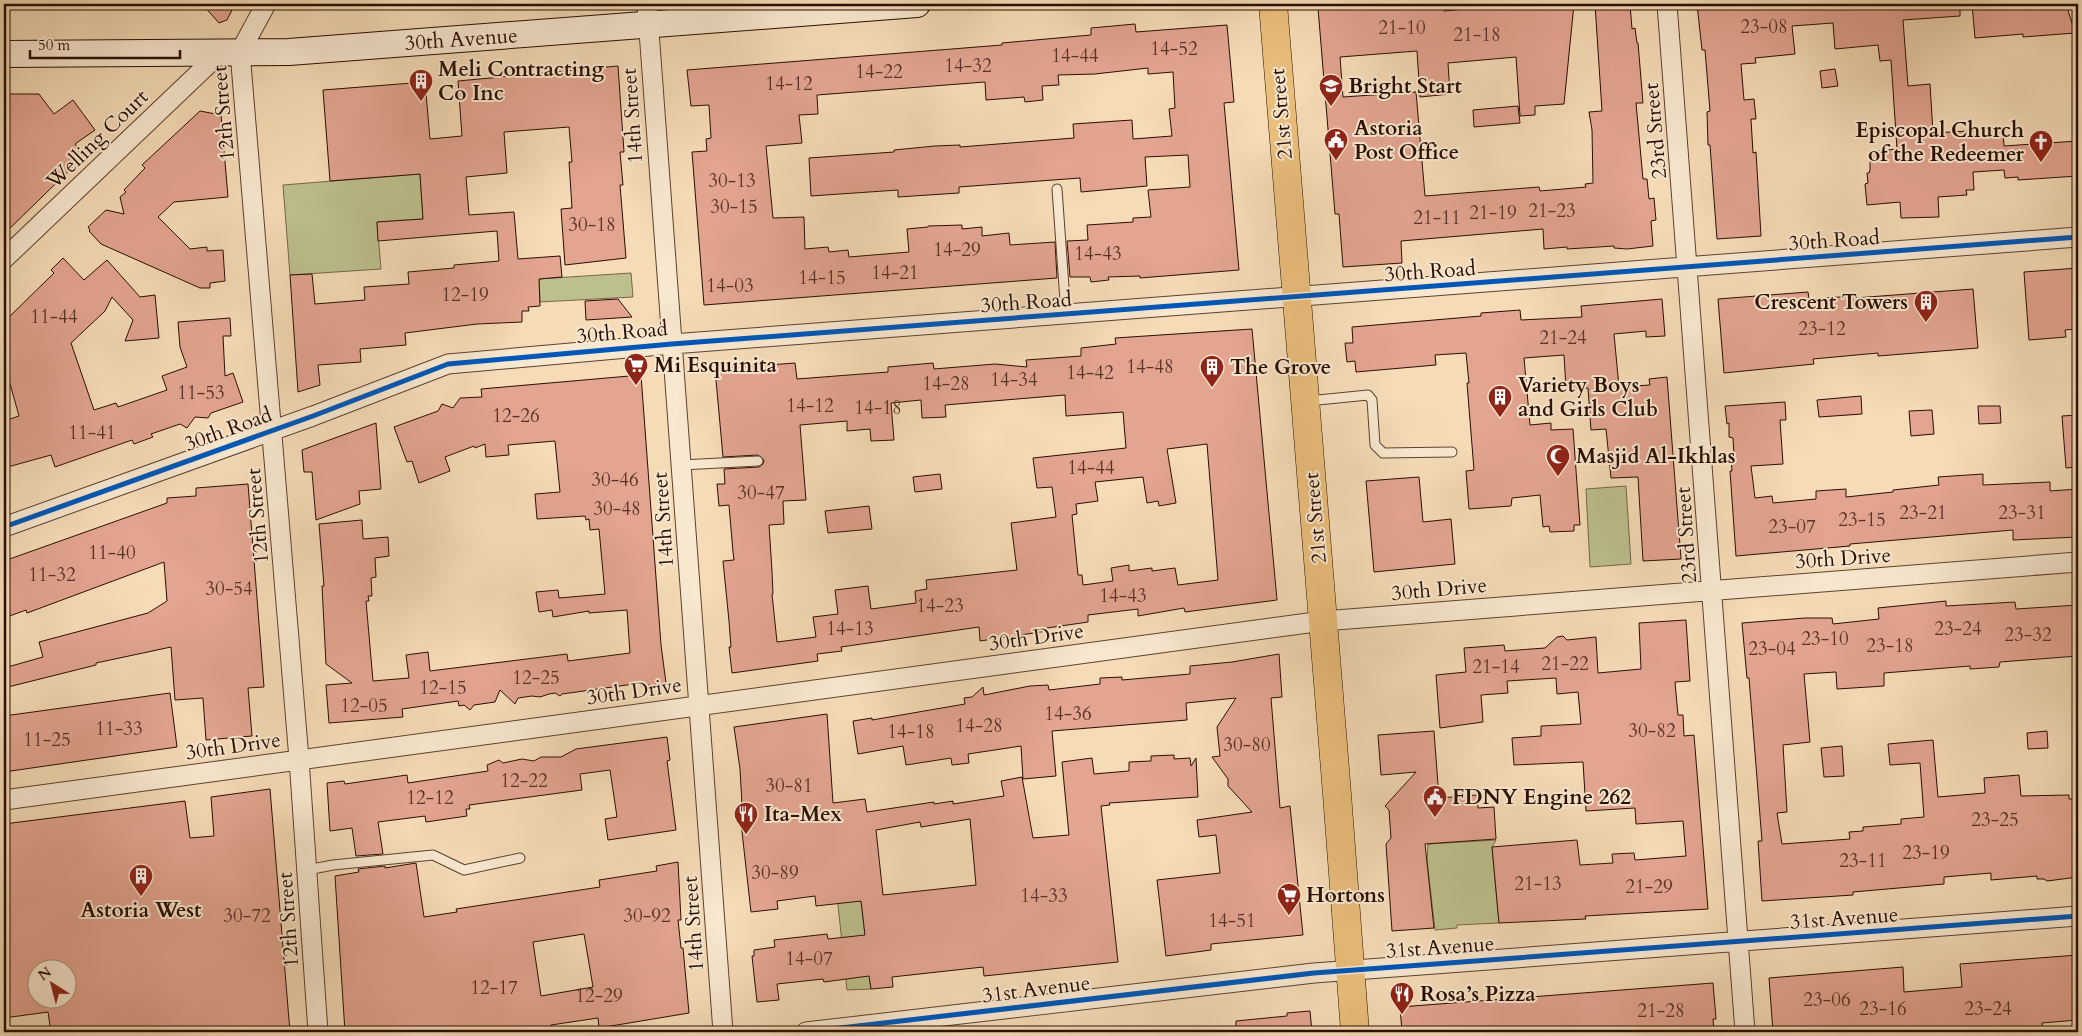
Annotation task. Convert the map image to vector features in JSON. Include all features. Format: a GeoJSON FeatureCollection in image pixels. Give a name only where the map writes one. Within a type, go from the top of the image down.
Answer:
{"type":"FeatureCollection","features":[{"type":"Feature","properties":{"kind":"main road","name":"21st Street"},"geometry":{"type":"LineString","coordinates":[[1272,4],[1355,1032]]}},
{"type":"Feature","properties":{"kind":"street","name":"12th Street"},"geometry":{"type":"LineString","coordinates":[[266,4],[231,52],[272,430],[299,759],[318,1032]]}},
{"type":"Feature","properties":{"kind":"street","name":"30th Avenue"},"geometry":{"type":"LineString","coordinates":[[4,54],[289,52],[647,15],[917,4]]}},
{"type":"Feature","properties":{"kind":"street","name":"23rd Street"},"geometry":{"type":"LineString","coordinates":[[1667,4],[1713,590],[1745,1032]]}},
{"type":"Feature","properties":{"kind":"street","name":"14th Street"},"geometry":{"type":"LineString","coordinates":[[647,15],[723,1032]]}},
{"type":"Feature","properties":{"kind":"street","name":"Welling Court"},"geometry":{"type":"LineString","coordinates":[[4,259],[231,52]]}},
{"type":"Feature","properties":{"kind":"street","name":"30th Road"},"geometry":{"type":"LineString","coordinates":[[4,527],[448,364],[672,344],[2078,237]]}},
{"type":"Feature","properties":{"kind":"street","name":"30th Drive"},"geometry":{"type":"LineString","coordinates":[[4,800],[1323,621],[2078,562]]}},
{"type":"Feature","properties":{"kind":"street","name":"31st Avenue"},"geometry":{"type":"LineString","coordinates":[[806,1032],[1349,970],[2078,916]]}},
{"type":"Feature","properties":{"kind":"lane"},"geometry":{"type":"LineString","coordinates":[[1057,189],[1066,315]]}},
{"type":"Feature","properties":{"kind":"lane"},"geometry":{"type":"LineString","coordinates":[[1305,402],[1368,395],[1372,400],[1375,444],[1383,453],[1452,452]]}},
{"type":"Feature","properties":{"kind":"lane"},"geometry":{"type":"LineString","coordinates":[[681,466],[758,461]]}},
{"type":"Feature","properties":{"kind":"lane"},"geometry":{"type":"LineString","coordinates":[[307,870],[334,865],[433,855],[464,870],[520,858]]}},
{"type":"Feature","properties":{"kind":"green space"},"geometry":{"type":"Polygon","coordinates":[[[420,174],[423,219],[377,222],[381,269],[290,275],[283,185],[420,174]]]}},
{"type":"Feature","properties":{"kind":"green space"},"geometry":{"type":"Polygon","coordinates":[[[631,273],[633,297],[540,302],[539,279],[631,273]]]}},
{"type":"Feature","properties":{"kind":"green space"},"geometry":{"type":"Polygon","coordinates":[[[1626,486],[1631,564],[1590,567],[1586,489],[1626,486]]]}},
{"type":"Feature","properties":{"kind":"green space"},"geometry":{"type":"Polygon","coordinates":[[[1496,840],[1492,847],[1499,923],[1457,925],[1457,928],[1435,930],[1427,860],[1428,844],[1496,840]]]}},
{"type":"Feature","properties":{"kind":"green space"},"geometry":{"type":"Polygon","coordinates":[[[856,856],[871,989],[847,990],[833,858],[856,856]]]}},
{"type":"Feature","properties":{"kind":"building"},"geometry":{"type":"Polygon","coordinates":[[[202,4],[235,4],[227,20],[219,23],[202,4]]]}},
{"type":"Feature","properties":{"kind":"building"},"geometry":{"type":"Polygon","coordinates":[[[1371,4],[1409,4],[1409,6],[1443,4],[1444,11],[1512,4],[1574,4],[1564,104],[1535,106],[1535,115],[1520,116],[1516,57],[1448,63],[1450,94],[1420,97],[1417,51],[1340,57],[1343,97],[1416,92],[1425,196],[1539,187],[1540,191],[1586,187],[1585,184],[1593,183],[1592,130],[1589,112],[1602,111],[1595,4],[1630,4],[1632,29],[1635,28],[1638,43],[1643,103],[1636,103],[1643,179],[1647,179],[1649,199],[1654,198],[1656,220],[1651,221],[1653,246],[1627,249],[1614,248],[1614,246],[1544,249],[1543,229],[1401,241],[1402,263],[1343,267],[1339,214],[1335,214],[1318,8],[1371,4]]]}},
{"type":"Feature","properties":{"kind":"building"},"geometry":{"type":"Polygon","coordinates":[[[1697,4],[1960,4],[1960,16],[1903,20],[1908,86],[1930,84],[1933,133],[2003,129],[2004,146],[2078,141],[2078,176],[2018,180],[2018,177],[2005,178],[2004,170],[1973,172],[1974,190],[1966,190],[1967,195],[1938,197],[1939,217],[1901,218],[1900,202],[1867,205],[1865,184],[1868,183],[1867,173],[1870,170],[1870,152],[1897,149],[1891,60],[1880,61],[1878,45],[1835,49],[1833,23],[1792,26],[1795,54],[1755,58],[1756,63],[1741,64],[1744,100],[1754,99],[1756,119],[1751,119],[1753,153],[1756,152],[1761,236],[1717,239],[1710,145],[1708,145],[1707,112],[1710,111],[1705,50],[1702,50],[1697,4]]]}},
{"type":"Feature","properties":{"kind":"building"},"geometry":{"type":"Polygon","coordinates":[[[1972,4],[2066,4],[2075,33],[2023,37],[2023,34],[1975,38],[1972,4]]]}},
{"type":"Feature","properties":{"kind":"building"},"geometry":{"type":"Polygon","coordinates":[[[1135,24],[1136,32],[1227,25],[1234,102],[1224,103],[1239,270],[1140,278],[1140,276],[1108,277],[1109,280],[1091,282],[1090,277],[1070,277],[1067,241],[1088,240],[1087,225],[1133,222],[1133,218],[1151,217],[1148,190],[1190,187],[1188,155],[1145,157],[1147,186],[1081,192],[1080,178],[959,187],[959,193],[898,197],[898,190],[811,196],[809,158],[894,152],[894,150],[935,146],[960,145],[960,147],[1074,138],[1073,124],[1132,120],[1133,139],[1172,136],[1169,109],[1175,108],[1173,72],[1148,74],[1148,68],[1095,74],[1058,75],[1059,85],[1042,86],[1043,100],[1025,102],[1024,97],[986,100],[985,82],[817,95],[818,114],[799,115],[802,143],[766,146],[773,218],[804,217],[805,249],[828,247],[829,252],[848,250],[849,257],[909,252],[907,229],[962,225],[962,229],[982,227],[982,236],[1009,233],[1010,245],[1055,242],[1057,278],[704,305],[692,152],[707,151],[706,139],[711,138],[709,105],[691,106],[687,70],[1002,45],[1002,43],[1091,35],[1091,28],[1135,24]]]}},
{"type":"Feature","properties":{"kind":"building"},"geometry":{"type":"Polygon","coordinates":[[[618,66],[624,152],[620,152],[623,185],[620,185],[626,258],[565,265],[561,209],[572,208],[569,162],[572,162],[569,127],[504,132],[507,173],[466,177],[469,215],[514,212],[518,259],[560,256],[562,277],[539,279],[540,306],[528,307],[529,311],[522,311],[522,322],[477,324],[405,333],[406,345],[360,349],[361,362],[318,365],[320,385],[298,392],[290,275],[312,274],[315,304],[365,300],[364,287],[409,284],[408,272],[454,268],[454,265],[499,261],[497,231],[378,241],[377,222],[423,219],[420,174],[330,181],[323,90],[425,82],[430,139],[462,136],[458,81],[618,66]]]}},
{"type":"Feature","properties":{"kind":"building"},"geometry":{"type":"Polygon","coordinates":[[[1835,69],[1838,86],[1822,88],[1820,71],[1835,69]]]}},
{"type":"Feature","properties":{"kind":"building"},"geometry":{"type":"Polygon","coordinates":[[[4,94],[39,94],[54,114],[73,100],[95,130],[75,144],[84,156],[4,234],[4,94]]]}},
{"type":"Feature","properties":{"kind":"building"},"geometry":{"type":"Polygon","coordinates":[[[1518,106],[1520,123],[1474,127],[1473,110],[1518,106]]]}},
{"type":"Feature","properties":{"kind":"building"},"geometry":{"type":"Polygon","coordinates":[[[200,111],[221,115],[228,197],[174,202],[158,217],[190,249],[207,247],[207,251],[223,250],[225,281],[210,283],[210,288],[200,288],[101,244],[89,231],[88,227],[106,210],[124,214],[120,197],[126,192],[124,190],[145,168],[142,165],[200,111]]]}},
{"type":"Feature","properties":{"kind":"building"},"geometry":{"type":"Polygon","coordinates":[[[63,258],[84,280],[107,260],[140,297],[155,295],[159,338],[125,341],[133,320],[112,297],[105,311],[71,343],[94,410],[116,403],[118,407],[167,390],[162,376],[187,367],[180,347],[178,322],[230,318],[231,336],[223,336],[225,376],[233,373],[243,402],[211,413],[208,418],[195,417],[187,428],[180,424],[151,434],[153,437],[134,444],[132,440],[55,467],[51,455],[4,468],[4,421],[19,416],[9,380],[4,381],[4,322],[54,273],[51,270],[63,258]]]}},
{"type":"Feature","properties":{"kind":"building"},"geometry":{"type":"Polygon","coordinates":[[[2078,268],[2077,329],[2065,330],[2066,337],[2029,340],[2024,272],[2078,268]]]}},
{"type":"Feature","properties":{"kind":"building"},"geometry":{"type":"Polygon","coordinates":[[[1973,289],[1978,348],[1878,356],[1878,353],[1813,359],[1814,364],[1724,373],[1718,299],[1808,292],[1809,299],[1855,296],[1855,298],[1973,289]]]}},
{"type":"Feature","properties":{"kind":"building"},"geometry":{"type":"Polygon","coordinates":[[[618,299],[632,317],[586,320],[585,301],[618,299]]]}},
{"type":"Feature","properties":{"kind":"building"},"geometry":{"type":"Polygon","coordinates":[[[1662,299],[1665,336],[1646,337],[1646,331],[1614,334],[1619,387],[1650,385],[1649,379],[1667,377],[1681,559],[1643,561],[1638,477],[1611,478],[1606,429],[1591,430],[1588,388],[1566,389],[1564,355],[1524,358],[1530,425],[1551,423],[1551,430],[1573,429],[1580,525],[1574,525],[1574,531],[1550,532],[1549,526],[1543,527],[1540,495],[1512,498],[1511,506],[1469,509],[1466,471],[1474,470],[1466,353],[1435,355],[1436,365],[1356,372],[1355,361],[1347,362],[1345,343],[1353,343],[1352,327],[1481,316],[1481,313],[1520,310],[1521,320],[1582,317],[1581,306],[1662,299]]]}},
{"type":"Feature","properties":{"kind":"building"},"geometry":{"type":"Polygon","coordinates":[[[1252,329],[1277,600],[1185,612],[1184,608],[1138,616],[1138,609],[1088,615],[1088,622],[1047,628],[1047,631],[980,641],[979,627],[841,647],[842,651],[817,654],[818,661],[732,673],[723,561],[734,560],[729,505],[719,506],[717,484],[725,484],[724,469],[759,467],[763,464],[764,460],[758,455],[723,457],[715,369],[795,363],[797,379],[888,372],[888,367],[933,363],[934,369],[995,364],[1027,367],[1026,360],[1081,356],[1081,348],[1116,344],[1115,338],[1252,329]],[[1065,395],[945,405],[946,417],[922,418],[921,400],[891,403],[894,440],[871,441],[870,429],[847,431],[847,421],[800,425],[806,500],[783,501],[784,524],[769,525],[772,594],[777,642],[816,637],[813,617],[838,614],[835,590],[868,586],[871,609],[916,603],[915,591],[927,589],[926,580],[1017,570],[1011,523],[1056,517],[1052,487],[1037,488],[1033,458],[1126,448],[1123,412],[1066,416],[1065,395]],[[1207,444],[1167,449],[1176,503],[1159,506],[1158,501],[1147,503],[1143,477],[1095,482],[1098,501],[1076,504],[1077,514],[1072,515],[1078,575],[1082,575],[1083,585],[1113,581],[1111,568],[1129,565],[1129,571],[1175,568],[1178,585],[1218,580],[1207,444]]]}},
{"type":"Feature","properties":{"kind":"building"},"geometry":{"type":"Polygon","coordinates":[[[641,375],[661,645],[666,683],[641,686],[641,683],[562,694],[560,696],[555,693],[540,697],[532,696],[518,698],[515,704],[500,690],[495,702],[474,705],[470,710],[464,705],[459,706],[458,701],[402,709],[403,717],[329,723],[326,685],[352,683],[326,664],[322,586],[324,586],[319,524],[362,520],[363,539],[388,537],[389,556],[375,558],[376,577],[371,578],[372,596],[368,596],[369,601],[366,601],[373,681],[409,678],[406,655],[428,652],[430,671],[567,654],[568,661],[630,653],[627,610],[589,613],[589,611],[553,617],[552,610],[539,612],[536,592],[558,590],[559,598],[605,594],[599,529],[590,530],[589,519],[586,520],[585,516],[537,519],[535,494],[560,492],[555,441],[508,445],[509,455],[486,457],[485,444],[475,448],[474,446],[445,457],[450,471],[419,483],[412,461],[407,462],[394,427],[438,411],[442,404],[453,408],[460,398],[482,397],[481,389],[641,375]]]}},
{"type":"Feature","properties":{"kind":"building"},"geometry":{"type":"Polygon","coordinates":[[[1861,396],[1862,414],[1819,417],[1817,400],[1861,396]]]}},
{"type":"Feature","properties":{"kind":"building"},"geometry":{"type":"Polygon","coordinates":[[[1785,402],[1786,420],[1780,420],[1783,464],[1751,466],[1755,498],[1772,496],[1773,503],[1816,499],[1816,491],[1846,489],[1846,497],[1939,485],[1938,477],[1983,474],[1983,485],[2050,482],[2050,491],[2078,489],[2078,537],[2013,540],[2013,530],[1736,556],[1730,471],[1732,471],[1731,458],[1734,455],[1733,438],[1729,437],[1729,423],[1727,424],[1725,406],[1785,402]]]}},
{"type":"Feature","properties":{"kind":"building"},"geometry":{"type":"Polygon","coordinates":[[[1978,406],[2000,406],[2001,423],[1979,424],[1978,406]]]}},
{"type":"Feature","properties":{"kind":"building"},"geometry":{"type":"Polygon","coordinates":[[[1932,410],[1934,434],[1911,436],[1909,411],[1932,410]]]}},
{"type":"Feature","properties":{"kind":"building"},"geometry":{"type":"Polygon","coordinates":[[[2078,415],[2078,467],[2066,468],[2062,416],[2078,415]]]}},
{"type":"Feature","properties":{"kind":"building"},"geometry":{"type":"Polygon","coordinates":[[[376,423],[381,489],[359,491],[360,504],[316,520],[312,472],[304,472],[302,450],[376,423]]]}},
{"type":"Feature","properties":{"kind":"building"},"geometry":{"type":"Polygon","coordinates":[[[940,474],[942,489],[915,492],[913,477],[940,474]]]}},
{"type":"Feature","properties":{"kind":"building"},"geometry":{"type":"Polygon","coordinates":[[[1419,477],[1423,522],[1451,519],[1455,564],[1374,572],[1366,481],[1419,477]]]}},
{"type":"Feature","properties":{"kind":"building"},"geometry":{"type":"Polygon","coordinates":[[[248,484],[264,687],[248,688],[252,736],[206,740],[203,698],[175,700],[171,647],[96,663],[96,665],[4,688],[4,668],[43,657],[39,642],[148,613],[167,601],[164,562],[27,613],[26,610],[4,618],[4,561],[167,503],[167,498],[196,496],[196,488],[248,484]]]}},
{"type":"Feature","properties":{"kind":"building"},"geometry":{"type":"Polygon","coordinates":[[[869,506],[872,529],[828,533],[825,511],[869,506]]]}},
{"type":"Feature","properties":{"kind":"building"},"geometry":{"type":"Polygon","coordinates":[[[1946,601],[1946,606],[2015,602],[2016,609],[2078,605],[2078,656],[2000,662],[1999,667],[1970,669],[1970,666],[1884,673],[1884,686],[1837,689],[1836,672],[1804,674],[1810,742],[1783,745],[1787,812],[1777,813],[1782,844],[1850,839],[1849,832],[1863,831],[1863,827],[1901,824],[1901,819],[1924,817],[1920,763],[1890,765],[1888,744],[1933,740],[1938,797],[1985,793],[1984,778],[2019,775],[2021,796],[2069,795],[2069,799],[2074,799],[2078,847],[2078,877],[2047,881],[2037,879],[2037,876],[1991,880],[1991,873],[1944,877],[1944,884],[1853,892],[1853,895],[1762,901],[1758,841],[1762,841],[1749,678],[1747,678],[1742,623],[1832,618],[1833,624],[1879,619],[1878,608],[1946,601]]]}},
{"type":"Feature","properties":{"kind":"building"},"geometry":{"type":"Polygon","coordinates":[[[1686,620],[1690,681],[1675,682],[1678,715],[1683,715],[1684,736],[1694,735],[1708,909],[1585,916],[1586,919],[1499,923],[1492,847],[1577,840],[1580,865],[1613,863],[1612,854],[1634,853],[1635,860],[1686,856],[1683,821],[1636,824],[1635,808],[1586,811],[1583,762],[1514,765],[1512,738],[1541,736],[1541,726],[1581,724],[1578,692],[1557,694],[1556,678],[1507,681],[1508,693],[1481,695],[1483,722],[1440,728],[1436,675],[1466,672],[1464,648],[1504,645],[1505,651],[1545,648],[1557,637],[1563,636],[1567,640],[1596,637],[1598,673],[1641,669],[1639,623],[1686,620]]]}},
{"type":"Feature","properties":{"kind":"building"},"geometry":{"type":"Polygon","coordinates":[[[1279,654],[1282,697],[1271,698],[1280,808],[1290,806],[1303,935],[1211,944],[1211,950],[1166,956],[1157,880],[1220,873],[1216,835],[1199,837],[1197,820],[1252,812],[1228,786],[1228,779],[1212,757],[1220,756],[1217,727],[1236,698],[1186,703],[1187,720],[1052,731],[1056,776],[1023,779],[1021,746],[968,754],[969,763],[952,765],[951,758],[906,765],[903,746],[858,754],[853,721],[872,718],[872,720],[965,704],[964,698],[972,697],[983,687],[984,695],[1030,686],[1048,685],[1049,690],[1100,684],[1100,678],[1122,677],[1122,680],[1190,674],[1190,666],[1232,662],[1279,654]]]}},
{"type":"Feature","properties":{"kind":"building"},"geometry":{"type":"Polygon","coordinates":[[[170,693],[177,747],[4,772],[4,716],[170,693]]]}},
{"type":"Feature","properties":{"kind":"building"},"geometry":{"type":"Polygon","coordinates":[[[827,714],[833,803],[865,799],[867,812],[934,802],[934,804],[953,801],[953,804],[1004,796],[1001,781],[1022,777],[1033,838],[1069,835],[1062,762],[1092,758],[1094,774],[1129,771],[1129,762],[1151,761],[1151,756],[1174,755],[1174,759],[1190,758],[1191,766],[1196,758],[1198,797],[1109,803],[1110,805],[1101,806],[1118,962],[984,976],[983,967],[892,977],[893,987],[871,989],[869,976],[824,982],[823,979],[777,984],[779,1000],[757,1002],[752,956],[754,956],[754,950],[775,947],[774,940],[827,934],[828,939],[865,935],[861,901],[816,906],[815,896],[777,901],[778,909],[751,912],[741,823],[743,823],[740,769],[734,727],[827,714]],[[970,819],[921,827],[920,822],[876,830],[883,895],[976,885],[970,819]]]}},
{"type":"Feature","properties":{"kind":"building"},"geometry":{"type":"Polygon","coordinates":[[[1434,731],[1439,798],[1477,795],[1478,808],[1494,807],[1496,839],[1425,844],[1434,928],[1392,931],[1386,844],[1391,838],[1389,810],[1385,806],[1416,772],[1381,775],[1378,735],[1434,731]]]}},
{"type":"Feature","properties":{"kind":"building"},"geometry":{"type":"Polygon","coordinates":[[[2047,731],[2048,748],[2028,749],[2027,733],[2047,731]]]}},
{"type":"Feature","properties":{"kind":"building"},"geometry":{"type":"Polygon","coordinates":[[[667,737],[670,760],[667,761],[676,830],[608,840],[605,819],[617,817],[610,770],[580,774],[582,790],[469,805],[470,809],[466,809],[467,816],[426,822],[425,816],[378,822],[383,854],[356,856],[352,828],[330,831],[327,783],[344,781],[345,784],[407,775],[408,783],[488,771],[487,765],[499,760],[503,763],[522,759],[534,761],[541,757],[561,757],[576,749],[667,737]]]}},
{"type":"Feature","properties":{"kind":"building"},"geometry":{"type":"Polygon","coordinates":[[[1842,746],[1844,776],[1824,777],[1821,748],[1842,746]]]}},
{"type":"Feature","properties":{"kind":"building","name":"Astoria West"},"geometry":{"type":"Polygon","coordinates":[[[270,789],[290,1032],[51,1032],[48,1012],[4,1018],[4,824],[185,801],[190,838],[214,836],[211,797],[270,789]]]}},
{"type":"Feature","properties":{"kind":"building"},"geometry":{"type":"Polygon","coordinates":[[[678,862],[681,920],[678,920],[681,948],[683,948],[689,1013],[599,1028],[598,1018],[551,1025],[552,1032],[345,1032],[335,876],[359,872],[358,869],[385,866],[385,868],[416,863],[424,917],[457,912],[456,909],[600,887],[599,880],[657,871],[656,866],[678,862]],[[584,934],[533,942],[541,996],[593,987],[584,934]]]}},
{"type":"Feature","properties":{"kind":"building"},"geometry":{"type":"Polygon","coordinates":[[[2078,955],[2078,1020],[2042,1023],[2043,1032],[1773,1032],[1769,978],[1903,967],[1904,992],[1962,987],[1960,964],[2078,955]]]}},
{"type":"Feature","properties":{"kind":"building"},"geometry":{"type":"Polygon","coordinates":[[[1713,983],[1716,1019],[1713,1019],[1714,1032],[1402,1032],[1400,1007],[1713,983]]]}},
{"type":"Feature","properties":{"kind":"building"},"geometry":{"type":"Polygon","coordinates":[[[1310,1011],[1312,1032],[1236,1032],[1236,1021],[1287,1016],[1287,1013],[1310,1011]]]}},
{"type":"Feature","properties":{"kind":"cycle path"},"geometry":{"type":"LineString","coordinates":[[4,527],[313,416],[448,364],[672,344],[2078,237]]}},
{"type":"Feature","properties":{"kind":"cycle path"},"geometry":{"type":"LineString","coordinates":[[806,1032],[1314,973],[2078,916]]}},
{"type":"Feature","properties":{"kind":"place","name":"Meli Contracting Co Inc"},"geometry":{"type":"Point","coordinates":[421,102]}},
{"type":"Feature","properties":{"kind":"place","name":"Bright Start"},"geometry":{"type":"Point","coordinates":[1331,107]}},
{"type":"Feature","properties":{"kind":"place","name":"Astoria Post Office"},"geometry":{"type":"Point","coordinates":[1336,161]}},
{"type":"Feature","properties":{"kind":"place","name":"Episcopal Church of the Redeemer"},"geometry":{"type":"Point","coordinates":[2041,163]}},
{"type":"Feature","properties":{"kind":"place","name":"Crescent Towers"},"geometry":{"type":"Point","coordinates":[1926,323]}},
{"type":"Feature","properties":{"kind":"place","name":"Mi Esquinita"},"geometry":{"type":"Point","coordinates":[636,386]}},
{"type":"Feature","properties":{"kind":"place","name":"The Grove"},"geometry":{"type":"Point","coordinates":[1212,388]}},
{"type":"Feature","properties":{"kind":"place","name":"Variety Boys and Girls Club"},"geometry":{"type":"Point","coordinates":[1500,418]}},
{"type":"Feature","properties":{"kind":"place","name":"Masjid Al-Ikhlas"},"geometry":{"type":"Point","coordinates":[1558,477]}},
{"type":"Feature","properties":{"kind":"place","name":"FDNY Engine 262"},"geometry":{"type":"Point","coordinates":[1435,818]}},
{"type":"Feature","properties":{"kind":"place","name":"Ita-Mex"},"geometry":{"type":"Point","coordinates":[746,835]}},
{"type":"Feature","properties":{"kind":"place","name":"Astoria West"},"geometry":{"type":"Point","coordinates":[141,897]}},
{"type":"Feature","properties":{"kind":"place","name":"Hortons"},"geometry":{"type":"Point","coordinates":[1289,916]}},
{"type":"Feature","properties":{"kind":"place","name":"Rosa’s Pizza"},"geometry":{"type":"Point","coordinates":[1402,1015]}}]}
